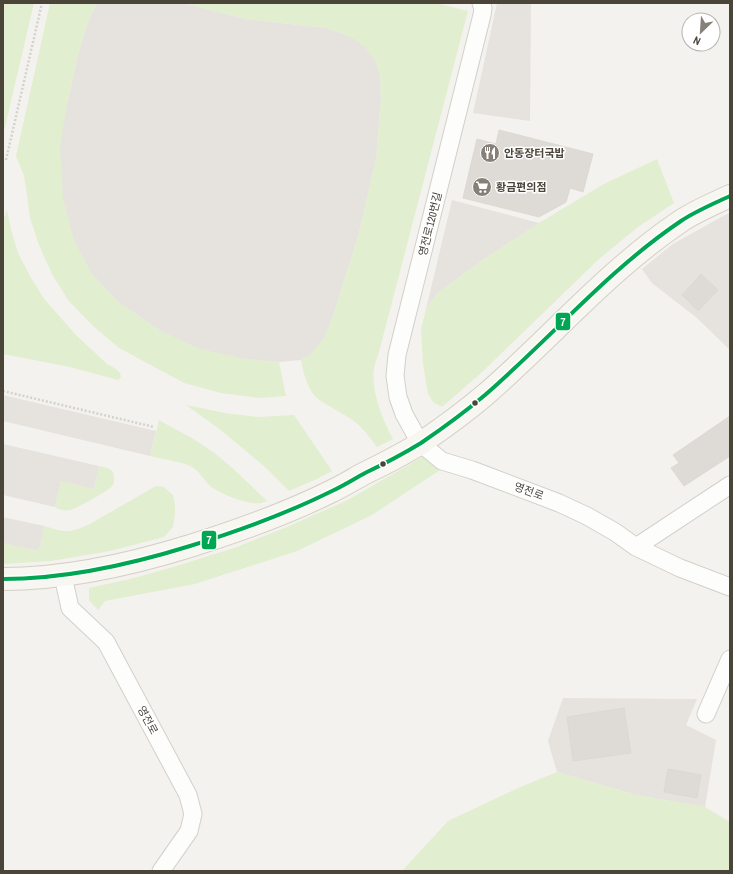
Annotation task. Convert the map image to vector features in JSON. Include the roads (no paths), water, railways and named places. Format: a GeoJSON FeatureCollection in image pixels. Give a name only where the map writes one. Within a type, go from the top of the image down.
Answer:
{"type":"FeatureCollection","features":[{"type":"Feature","properties":{"kind":"street"},"geometry":{"type":"LineString","coordinates":[[3,579],[63,576],[102,569],[165,554],[216,538],[265,520],[330,492],[420,443],[457,418],[486,394],[608,279],[650,243],[683,220],[730,196]]}},
{"type":"Feature","properties":{"kind":"lane","name":"영전로120번길"},"geometry":{"type":"LineString","coordinates":[[420,443],[404,414],[398,397],[396,376],[397,355],[482,15],[483,8],[481,3]]}},
{"type":"Feature","properties":{"kind":"lane","name":"영전로"},"geometry":{"type":"LineString","coordinates":[[420,443],[442,461],[472,470],[560,503],[615,532],[636,547],[680,568],[730,587]]}},
{"type":"Feature","properties":{"kind":"lane"},"geometry":{"type":"LineString","coordinates":[[636,547],[730,485]]}},
{"type":"Feature","properties":{"kind":"lane","name":"영전로"},"geometry":{"type":"LineString","coordinates":[[63,576],[70,608],[106,642],[188,795],[193,814],[189,831],[161,871]]}},
{"type":"Feature","properties":{"kind":"lane"},"geometry":{"type":"LineString","coordinates":[[706,714],[730,659]]}},
{"type":"Feature","properties":{"kind":"place","name":"안동장터국밥"},"geometry":{"type":"Point","coordinates":[490,153]}},
{"type":"Feature","properties":{"kind":"place","name":"황금편의점"},"geometry":{"type":"Point","coordinates":[482,187]}}]}
